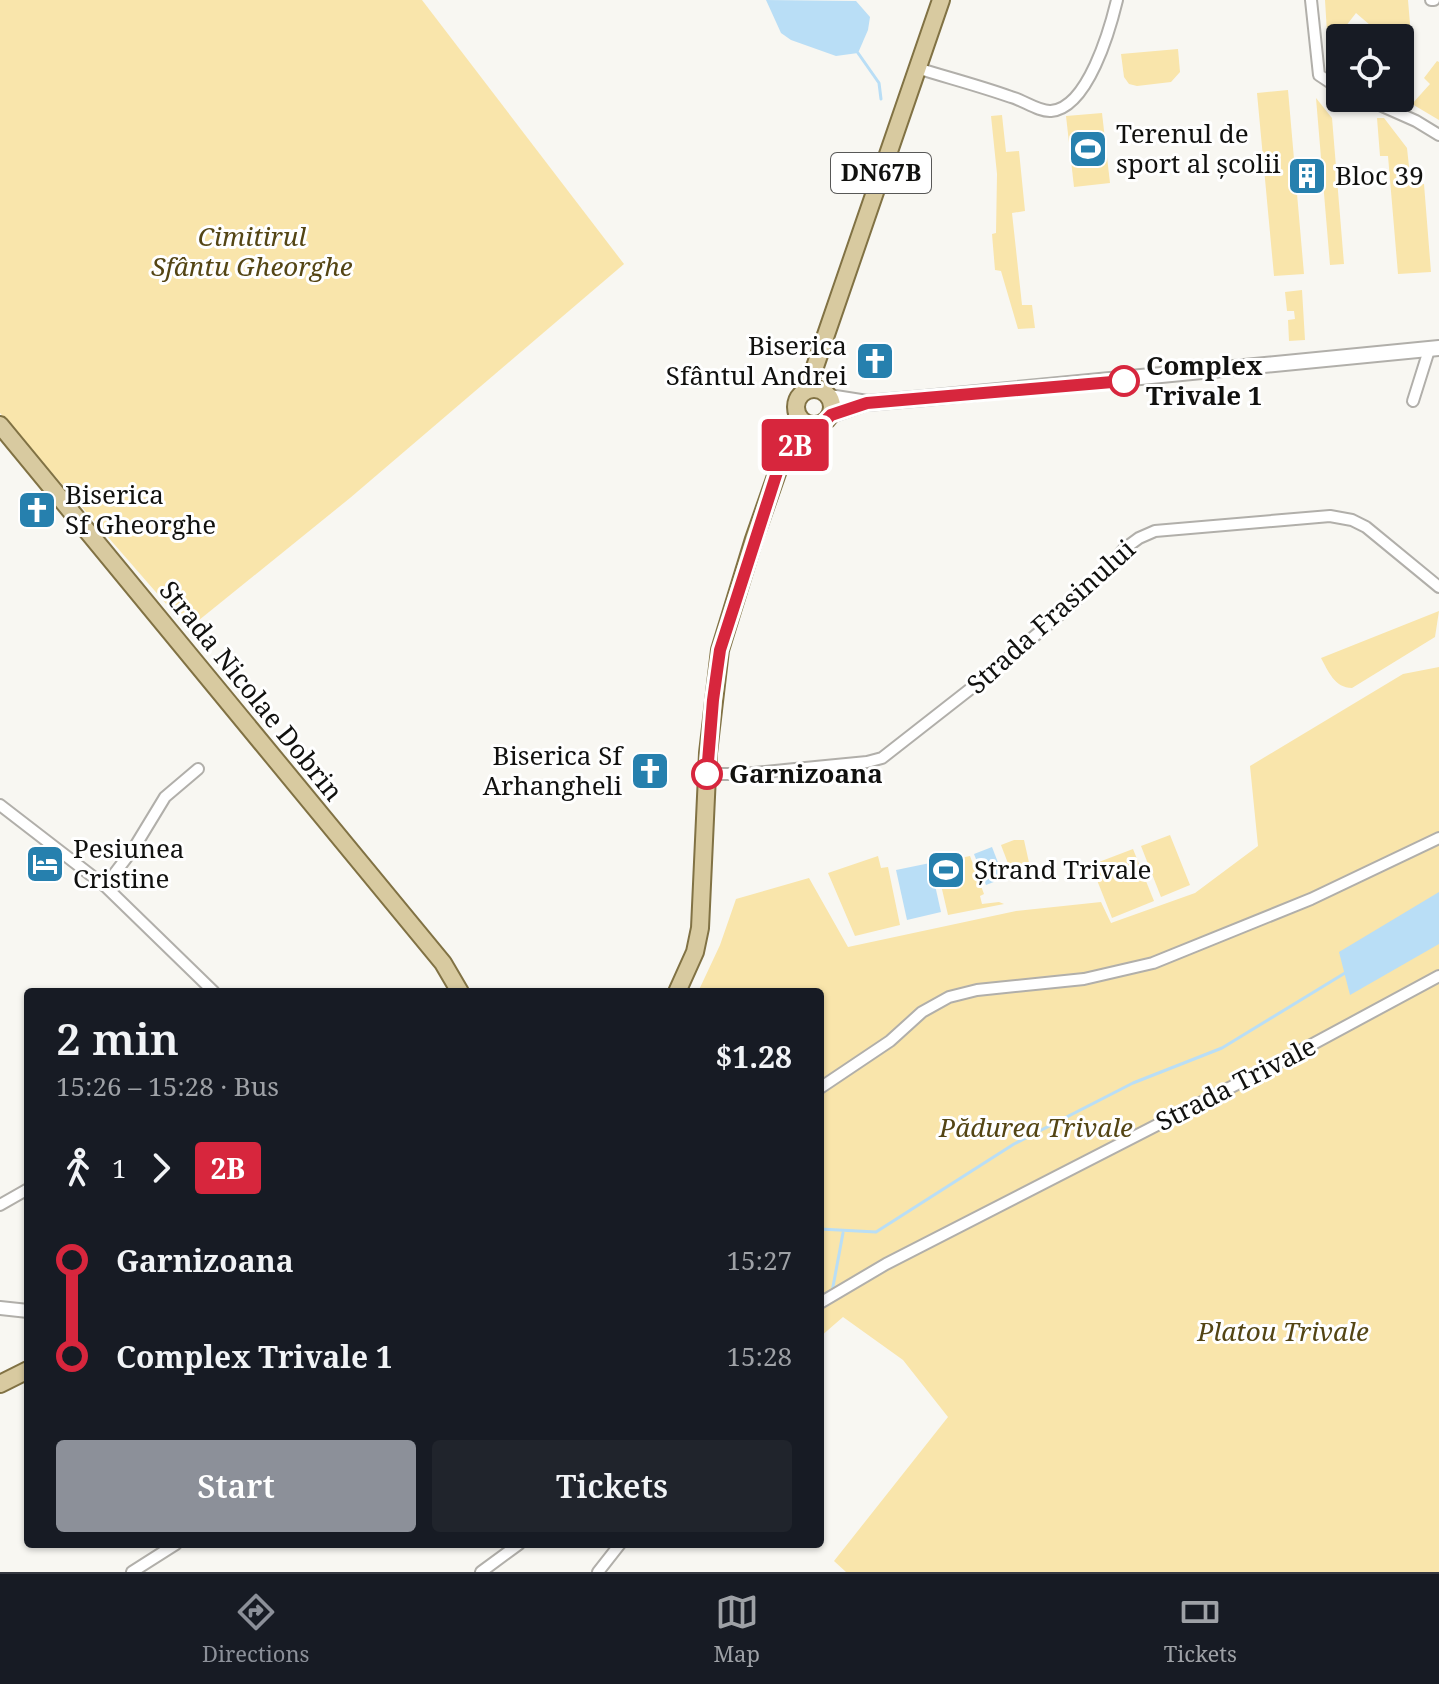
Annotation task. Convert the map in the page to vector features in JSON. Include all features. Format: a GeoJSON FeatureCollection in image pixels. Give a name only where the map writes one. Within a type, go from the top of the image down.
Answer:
{"type":"FeatureCollection","features":[{"type":"Feature","properties":{"kind":"main road","name":"DN67B"},"geometry":{"type":"LineString","coordinates":[[820,393],[822,346],[941,0]]}},
{"type":"Feature","properties":{"kind":"main road"},"geometry":{"type":"LineString","coordinates":[[804,421],[823,423],[831,415],[867,403],[1434,349]]}},
{"type":"Feature","properties":{"kind":"main road"},"geometry":{"type":"LineString","coordinates":[[804,421],[795,403],[798,397],[820,393],[867,403]]}},
{"type":"Feature","properties":{"kind":"main road"},"geometry":{"type":"LineString","coordinates":[[820,393],[831,415]]}},
{"type":"Feature","properties":{"kind":"main road"},"geometry":{"type":"LineString","coordinates":[[679,988],[695,952],[700,928],[707,774],[720,650],[780,463],[804,421]]}},
{"type":"Feature","properties":{"kind":"main road","name":"Strada Nicolae Dobrin"},"geometry":{"type":"LineString","coordinates":[[0,425],[443,963],[458,988]]}},
{"type":"Feature","properties":{"kind":"main road"},"geometry":{"type":"LineString","coordinates":[[0,1384],[24,1372]]}},
{"type":"Feature","properties":{"kind":"street"},"geometry":{"type":"LineString","coordinates":[[917,68],[1013,97],[1045,111],[1060,109],[1080,92],[1098,60],[1117,0]]}},
{"type":"Feature","properties":{"kind":"street"},"geometry":{"type":"LineString","coordinates":[[1311,0],[1319,75],[1326,80]]}},
{"type":"Feature","properties":{"kind":"street"},"geometry":{"type":"LineString","coordinates":[[1396,112],[1439,135]]}},
{"type":"Feature","properties":{"kind":"street"},"geometry":{"type":"LineString","coordinates":[[1413,401],[1434,349]]}},
{"type":"Feature","properties":{"kind":"street","name":"Strada Frasinului"},"geometry":{"type":"LineString","coordinates":[[707,774],[758,773],[882,758],[1043,629],[1089,589],[1124,549],[1155,531],[1330,516],[1352,520],[1366,527],[1439,587]]}},
{"type":"Feature","properties":{"kind":"street"},"geometry":{"type":"LineString","coordinates":[[105,886],[134,848],[165,797],[198,769]]}},
{"type":"Feature","properties":{"kind":"street"},"geometry":{"type":"LineString","coordinates":[[1,809],[105,886],[210,988]]}},
{"type":"Feature","properties":{"kind":"street"},"geometry":{"type":"LineString","coordinates":[[824,1085],[890,1041],[922,1012],[949,997],[977,990],[1084,979],[1153,963],[1311,899],[1439,838]]}},
{"type":"Feature","properties":{"kind":"street","name":"Strada Trivale"},"geometry":{"type":"LineString","coordinates":[[824,1301],[886,1264],[1274,1065],[1439,976]]}},
{"type":"Feature","properties":{"kind":"street"},"geometry":{"type":"LineString","coordinates":[[0,1205],[24,1191]]}},
{"type":"Feature","properties":{"kind":"street"},"geometry":{"type":"LineString","coordinates":[[0,1308],[24,1311]]}},
{"type":"Feature","properties":{"kind":"street"},"geometry":{"type":"LineString","coordinates":[[132,1572],[170,1548]]}},
{"type":"Feature","properties":{"kind":"street"},"geometry":{"type":"LineString","coordinates":[[481,1572],[514,1548]]}},
{"type":"Feature","properties":{"kind":"street"},"geometry":{"type":"LineString","coordinates":[[598,1572],[616,1548]]}},
{"type":"Feature","properties":{"kind":"green space","name":"Cimitirul Sfântu Gheorghe"},"geometry":{"type":"Polygon","coordinates":[[[0,0],[422,0],[624,264],[350,498],[188,629],[0,413],[0,0]]]}},
{"type":"Feature","properties":{"kind":"green space"},"geometry":{"type":"Polygon","coordinates":[[[1325,0],[1408,0],[1410,24],[1369,24],[1356,13],[1347,24],[1326,24],[1325,0]]]}},
{"type":"Feature","properties":{"kind":"green space"},"geometry":{"type":"Polygon","coordinates":[[[1178,49],[1180,72],[1171,82],[1137,86],[1129,84],[1124,77],[1121,54],[1178,49]]]}},
{"type":"Feature","properties":{"kind":"green space"},"geometry":{"type":"Polygon","coordinates":[[[1439,62],[1439,120],[1414,105],[1430,84],[1424,78],[1439,62]]]}},
{"type":"Feature","properties":{"kind":"green space"},"geometry":{"type":"Polygon","coordinates":[[[1288,90],[1304,274],[1274,276],[1257,93],[1288,90]]]}},
{"type":"Feature","properties":{"kind":"green space"},"geometry":{"type":"Polygon","coordinates":[[[1316,98],[1332,118],[1344,264],[1330,265],[1316,98]]]}},
{"type":"Feature","properties":{"kind":"green space","name":"Terenul de sport al școlii"},"geometry":{"type":"Polygon","coordinates":[[[1102,113],[1110,183],[1074,187],[1066,116],[1102,113]]]}},
{"type":"Feature","properties":{"kind":"green space"},"geometry":{"type":"Polygon","coordinates":[[[1002,115],[1006,152],[1019,151],[1025,211],[1012,213],[1022,305],[1032,305],[1035,328],[1018,329],[1001,271],[995,270],[992,234],[996,233],[997,174],[991,116],[1002,115]]]}},
{"type":"Feature","properties":{"kind":"green space"},"geometry":{"type":"Polygon","coordinates":[[[1377,118],[1384,118],[1407,148],[1411,185],[1424,184],[1431,272],[1398,274],[1388,156],[1380,156],[1377,118]]]}},
{"type":"Feature","properties":{"kind":"green space"},"geometry":{"type":"Polygon","coordinates":[[[1302,290],[1305,340],[1289,341],[1288,320],[1295,319],[1294,311],[1287,311],[1285,292],[1302,290]]]}},
{"type":"Feature","properties":{"kind":"green space"},"geometry":{"type":"Polygon","coordinates":[[[1439,611],[1435,637],[1352,688],[1337,682],[1321,658],[1439,611]]]}},
{"type":"Feature","properties":{"kind":"green space","name":"Pădurea Trivale"},"geometry":{"type":"Polygon","coordinates":[[[1439,667],[1439,1572],[846,1572],[834,1561],[948,1417],[903,1360],[843,1317],[824,1334],[824,988],[700,988],[720,945],[736,899],[809,878],[848,947],[1016,911],[1101,902],[1111,923],[1195,893],[1258,846],[1250,766],[1403,674],[1439,667]]]}},
{"type":"Feature","properties":{"kind":"green space"},"geometry":{"type":"Polygon","coordinates":[[[1170,835],[1190,885],[1161,897],[1141,846],[1170,835]]]}},
{"type":"Feature","properties":{"kind":"green space"},"geometry":{"type":"Polygon","coordinates":[[[1024,840],[1030,867],[1012,874],[1001,845],[1024,840]]]}},
{"type":"Feature","properties":{"kind":"green space"},"geometry":{"type":"Polygon","coordinates":[[[1133,849],[1154,901],[1112,918],[1091,865],[1133,849]]]}},
{"type":"Feature","properties":{"kind":"green space"},"geometry":{"type":"Polygon","coordinates":[[[878,856],[881,868],[888,867],[900,925],[855,936],[828,873],[878,856]]]}},
{"type":"Feature","properties":{"kind":"green space"},"geometry":{"type":"Polygon","coordinates":[[[970,856],[984,894],[980,896],[982,904],[1004,904],[948,915],[941,885],[959,880],[955,859],[970,856]]]}},
{"type":"Feature","properties":{"kind":"water"},"geometry":{"type":"Polygon","coordinates":[[[766,0],[856,1],[870,17],[868,30],[858,53],[836,56],[791,40],[781,33],[766,0]]]}},
{"type":"Feature","properties":{"kind":"water"},"geometry":{"type":"Polygon","coordinates":[[[992,847],[1004,878],[986,885],[974,854],[992,847]]]}},
{"type":"Feature","properties":{"kind":"water"},"geometry":{"type":"Polygon","coordinates":[[[930,863],[941,912],[907,920],[896,870],[930,863]]]}},
{"type":"Feature","properties":{"kind":"water"},"geometry":{"type":"Polygon","coordinates":[[[1439,892],[1439,944],[1350,995],[1339,952],[1439,892]]]}},
{"type":"Feature","properties":{"kind":"waterway"},"geometry":{"type":"LineString","coordinates":[[858,53],[879,83],[881,99]]}},
{"type":"Feature","properties":{"kind":"waterway"},"geometry":{"type":"LineString","coordinates":[[824,1229],[876,1232],[1014,1144],[1133,1083],[1222,1048],[1345,973]]}},
{"type":"Feature","properties":{"kind":"waterway"},"geometry":{"type":"LineString","coordinates":[[832,1292],[843,1233]]}},
{"type":"Feature","properties":{"kind":"bus line","name":"2B"},"geometry":{"type":"LineString","coordinates":[[707,774],[720,650],[780,463],[811,426],[823,423],[831,415],[867,403],[1124,381]]}},
{"type":"Feature","properties":{"kind":"place","name":"Terenul de sport al școlii"},"geometry":{"type":"Point","coordinates":[1088,149]}},
{"type":"Feature","properties":{"kind":"place","name":"Bloc 39"},"geometry":{"type":"Point","coordinates":[1307,176]}},
{"type":"Feature","properties":{"kind":"place","name":"Biserica Sfântul Andrei"},"geometry":{"type":"Point","coordinates":[875,361]}},
{"type":"Feature","properties":{"kind":"place","name":"Complex Trivale 1"},"geometry":{"type":"Point","coordinates":[1124,381]}},
{"type":"Feature","properties":{"kind":"place","name":"Biserica Sf Gheorghe"},"geometry":{"type":"Point","coordinates":[37,510]}},
{"type":"Feature","properties":{"kind":"place","name":"Biserica Sf Arhangheli"},"geometry":{"type":"Point","coordinates":[650,771]}},
{"type":"Feature","properties":{"kind":"place","name":"Garnizoana"},"geometry":{"type":"Point","coordinates":[707,774]}},
{"type":"Feature","properties":{"kind":"place","name":"Pesiunea Cristine"},"geometry":{"type":"Point","coordinates":[45,864]}},
{"type":"Feature","properties":{"kind":"place","name":"Ștrand Trivale"},"geometry":{"type":"Point","coordinates":[946,870]}},
{"type":"Feature","properties":{"kind":"park label","name":"Platou Trivale"},"geometry":{"type":"Point","coordinates":[1283,1332]}}]}
